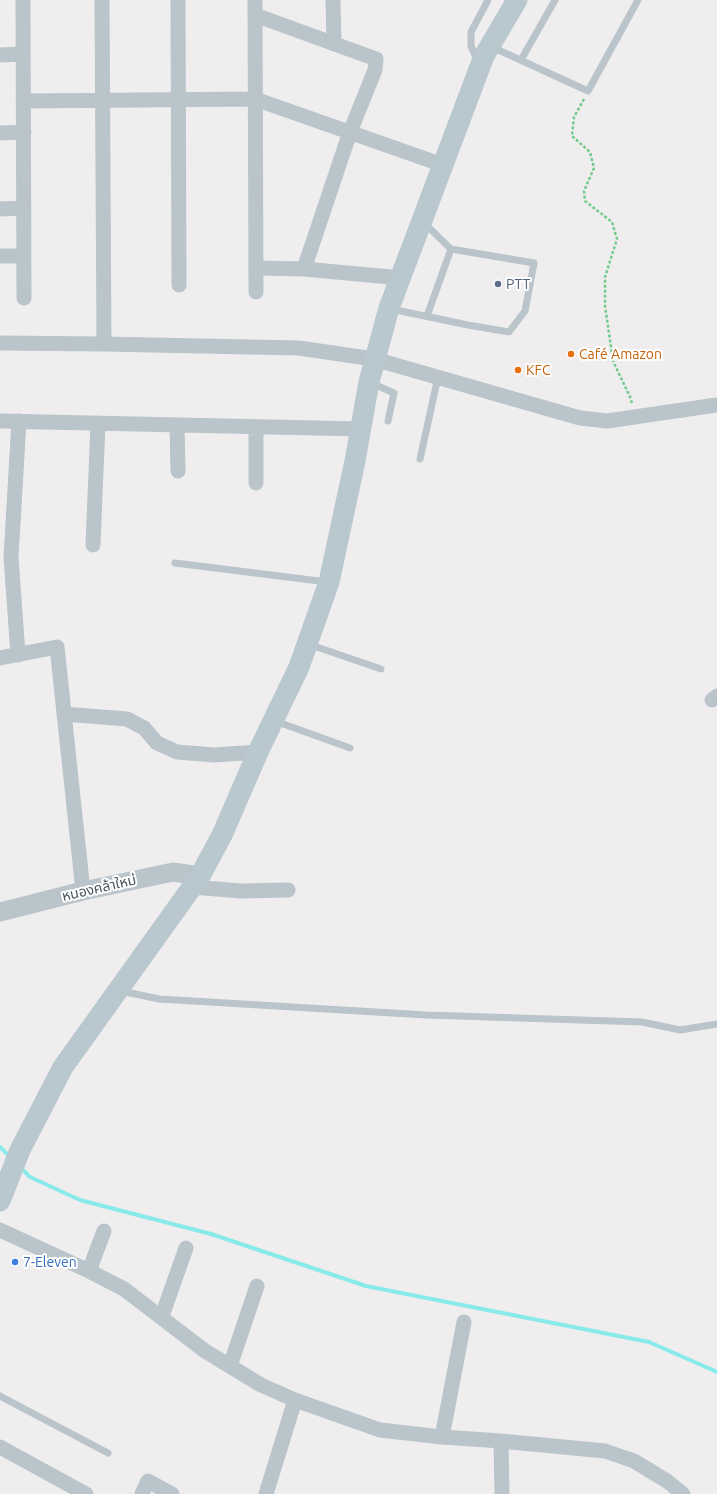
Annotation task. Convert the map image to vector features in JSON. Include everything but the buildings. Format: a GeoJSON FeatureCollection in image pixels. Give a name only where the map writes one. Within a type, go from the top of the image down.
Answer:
{"type":"FeatureCollection","features":[{"type":"Feature","properties":{"kind":"main road"},"geometry":{"type":"LineString","coordinates":[[0,1201],[20,1150],[63,1067],[196,881],[222,835],[258,752],[299,667],[329,582],[340,535],[374,359],[389,308],[480,68],[490,46],[516,0]]}},
{"type":"Feature","properties":{"kind":"street"},"geometry":{"type":"LineString","coordinates":[[23,0],[24,298]]}},
{"type":"Feature","properties":{"kind":"street"},"geometry":{"type":"LineString","coordinates":[[102,0],[104,344]]}},
{"type":"Feature","properties":{"kind":"street"},"geometry":{"type":"LineString","coordinates":[[178,0],[179,285]]}},
{"type":"Feature","properties":{"kind":"street"},"geometry":{"type":"LineString","coordinates":[[333,0],[334,44]]}},
{"type":"Feature","properties":{"kind":"street"},"geometry":{"type":"LineString","coordinates":[[256,292],[255,7],[334,44],[376,59],[375,70],[350,132],[304,269]]}},
{"type":"Feature","properties":{"kind":"street"},"geometry":{"type":"LineString","coordinates":[[0,55],[23,54]]}},
{"type":"Feature","properties":{"kind":"street"},"geometry":{"type":"LineString","coordinates":[[23,101],[255,99],[443,165]]}},
{"type":"Feature","properties":{"kind":"street"},"geometry":{"type":"LineString","coordinates":[[0,133],[24,132]]}},
{"type":"Feature","properties":{"kind":"street"},"geometry":{"type":"LineString","coordinates":[[0,210],[24,208]]}},
{"type":"Feature","properties":{"kind":"street"},"geometry":{"type":"LineString","coordinates":[[0,256],[24,256]]}},
{"type":"Feature","properties":{"kind":"street"},"geometry":{"type":"LineString","coordinates":[[256,268],[304,269],[401,278]]}},
{"type":"Feature","properties":{"kind":"street"},"geometry":{"type":"LineString","coordinates":[[0,343],[299,348],[374,359],[580,418],[607,421],[717,404]]}},
{"type":"Feature","properties":{"kind":"street"},"geometry":{"type":"LineString","coordinates":[[0,421],[361,429]]}},
{"type":"Feature","properties":{"kind":"street"},"geometry":{"type":"LineString","coordinates":[[18,655],[6,561],[19,421]]}},
{"type":"Feature","properties":{"kind":"street"},"geometry":{"type":"LineString","coordinates":[[92,545],[98,423]]}},
{"type":"Feature","properties":{"kind":"street"},"geometry":{"type":"LineString","coordinates":[[177,425],[178,471]]}},
{"type":"Feature","properties":{"kind":"street"},"geometry":{"type":"LineString","coordinates":[[256,427],[256,483]]}},
{"type":"Feature","properties":{"kind":"street"},"geometry":{"type":"LineString","coordinates":[[0,658],[58,647],[83,891]]}},
{"type":"Feature","properties":{"kind":"street"},"geometry":{"type":"LineString","coordinates":[[64,714],[127,719],[144,728],[157,742],[177,752],[214,755],[258,752]]}},
{"type":"Feature","properties":{"kind":"street","name":"หนองคล้าใหม่"},"geometry":{"type":"LineString","coordinates":[[0,912],[83,891],[173,872],[196,881]]}},
{"type":"Feature","properties":{"kind":"street"},"geometry":{"type":"LineString","coordinates":[[196,881],[241,891],[288,890]]}},
{"type":"Feature","properties":{"kind":"street"},"geometry":{"type":"LineString","coordinates":[[0,1230],[89,1271],[124,1289],[162,1316],[205,1350],[261,1384],[295,1400],[380,1430],[442,1437],[605,1451],[634,1461],[667,1481],[683,1494]]}},
{"type":"Feature","properties":{"kind":"street"},"geometry":{"type":"LineString","coordinates":[[89,1271],[104,1231]]}},
{"type":"Feature","properties":{"kind":"street"},"geometry":{"type":"LineString","coordinates":[[162,1316],[186,1248]]}},
{"type":"Feature","properties":{"kind":"street"},"geometry":{"type":"LineString","coordinates":[[230,1366],[257,1286]]}},
{"type":"Feature","properties":{"kind":"street"},"geometry":{"type":"LineString","coordinates":[[442,1437],[464,1322]]}},
{"type":"Feature","properties":{"kind":"street"},"geometry":{"type":"LineString","coordinates":[[266,1494],[295,1400]]}},
{"type":"Feature","properties":{"kind":"street"},"geometry":{"type":"LineString","coordinates":[[501,1441],[502,1494]]}},
{"type":"Feature","properties":{"kind":"street"},"geometry":{"type":"LineString","coordinates":[[0,1447],[78,1492]]}},
{"type":"Feature","properties":{"kind":"street"},"geometry":{"type":"LineString","coordinates":[[142,1494],[148,1481],[172,1494]]}},
{"type":"Feature","properties":{"kind":"lane"},"geometry":{"type":"LineString","coordinates":[[480,68],[471,46],[470,32],[488,0]]}},
{"type":"Feature","properties":{"kind":"lane"},"geometry":{"type":"LineString","coordinates":[[521,60],[554,0]]}},
{"type":"Feature","properties":{"kind":"lane"},"geometry":{"type":"LineString","coordinates":[[490,46],[588,91],[638,0]]}},
{"type":"Feature","properties":{"kind":"lane"},"geometry":{"type":"LineString","coordinates":[[389,308],[509,332],[525,311],[534,263],[451,249],[422,220]]}},
{"type":"Feature","properties":{"kind":"lane"},"geometry":{"type":"LineString","coordinates":[[427,316],[451,249]]}},
{"type":"Feature","properties":{"kind":"lane"},"geometry":{"type":"LineString","coordinates":[[420,459],[438,377]]}},
{"type":"Feature","properties":{"kind":"lane"},"geometry":{"type":"LineString","coordinates":[[369,382],[394,393],[388,421]]}},
{"type":"Feature","properties":{"kind":"lane"},"geometry":{"type":"LineString","coordinates":[[175,563],[329,582]]}},
{"type":"Feature","properties":{"kind":"lane"},"geometry":{"type":"LineString","coordinates":[[308,644],[381,669]]}},
{"type":"Feature","properties":{"kind":"lane"},"geometry":{"type":"LineString","coordinates":[[273,720],[350,748]]}},
{"type":"Feature","properties":{"kind":"lane"},"geometry":{"type":"LineString","coordinates":[[119,990],[159,999],[426,1015],[642,1022],[680,1030],[717,1024]]}},
{"type":"Feature","properties":{"kind":"lane"},"geometry":{"type":"LineString","coordinates":[[0,1396],[108,1453]]}},
{"type":"Feature","properties":{"kind":"path"},"geometry":{"type":"LineString","coordinates":[[588,91],[574,117],[572,136],[590,152],[594,168],[584,191],[585,201],[612,222],[617,239],[605,277],[605,306],[614,361],[631,399],[634,418]]}},
{"type":"Feature","properties":{"kind":"waterway"},"geometry":{"type":"LineString","coordinates":[[0,1147],[11,1158]]}},
{"type":"Feature","properties":{"kind":"waterway"},"geometry":{"type":"LineString","coordinates":[[20,1167],[30,1177],[80,1200],[211,1234],[366,1286],[649,1342],[717,1372]]}},
{"type":"Feature","properties":{"kind":"place","name":"PTT"},"geometry":{"type":"Point","coordinates":[498,284]}},
{"type":"Feature","properties":{"kind":"place","name":"Café Amazon"},"geometry":{"type":"Point","coordinates":[571,354]}},
{"type":"Feature","properties":{"kind":"place","name":"KFC"},"geometry":{"type":"Point","coordinates":[518,370]}},
{"type":"Feature","properties":{"kind":"place","name":"7-Eleven"},"geometry":{"type":"Point","coordinates":[15,1262]}}]}
